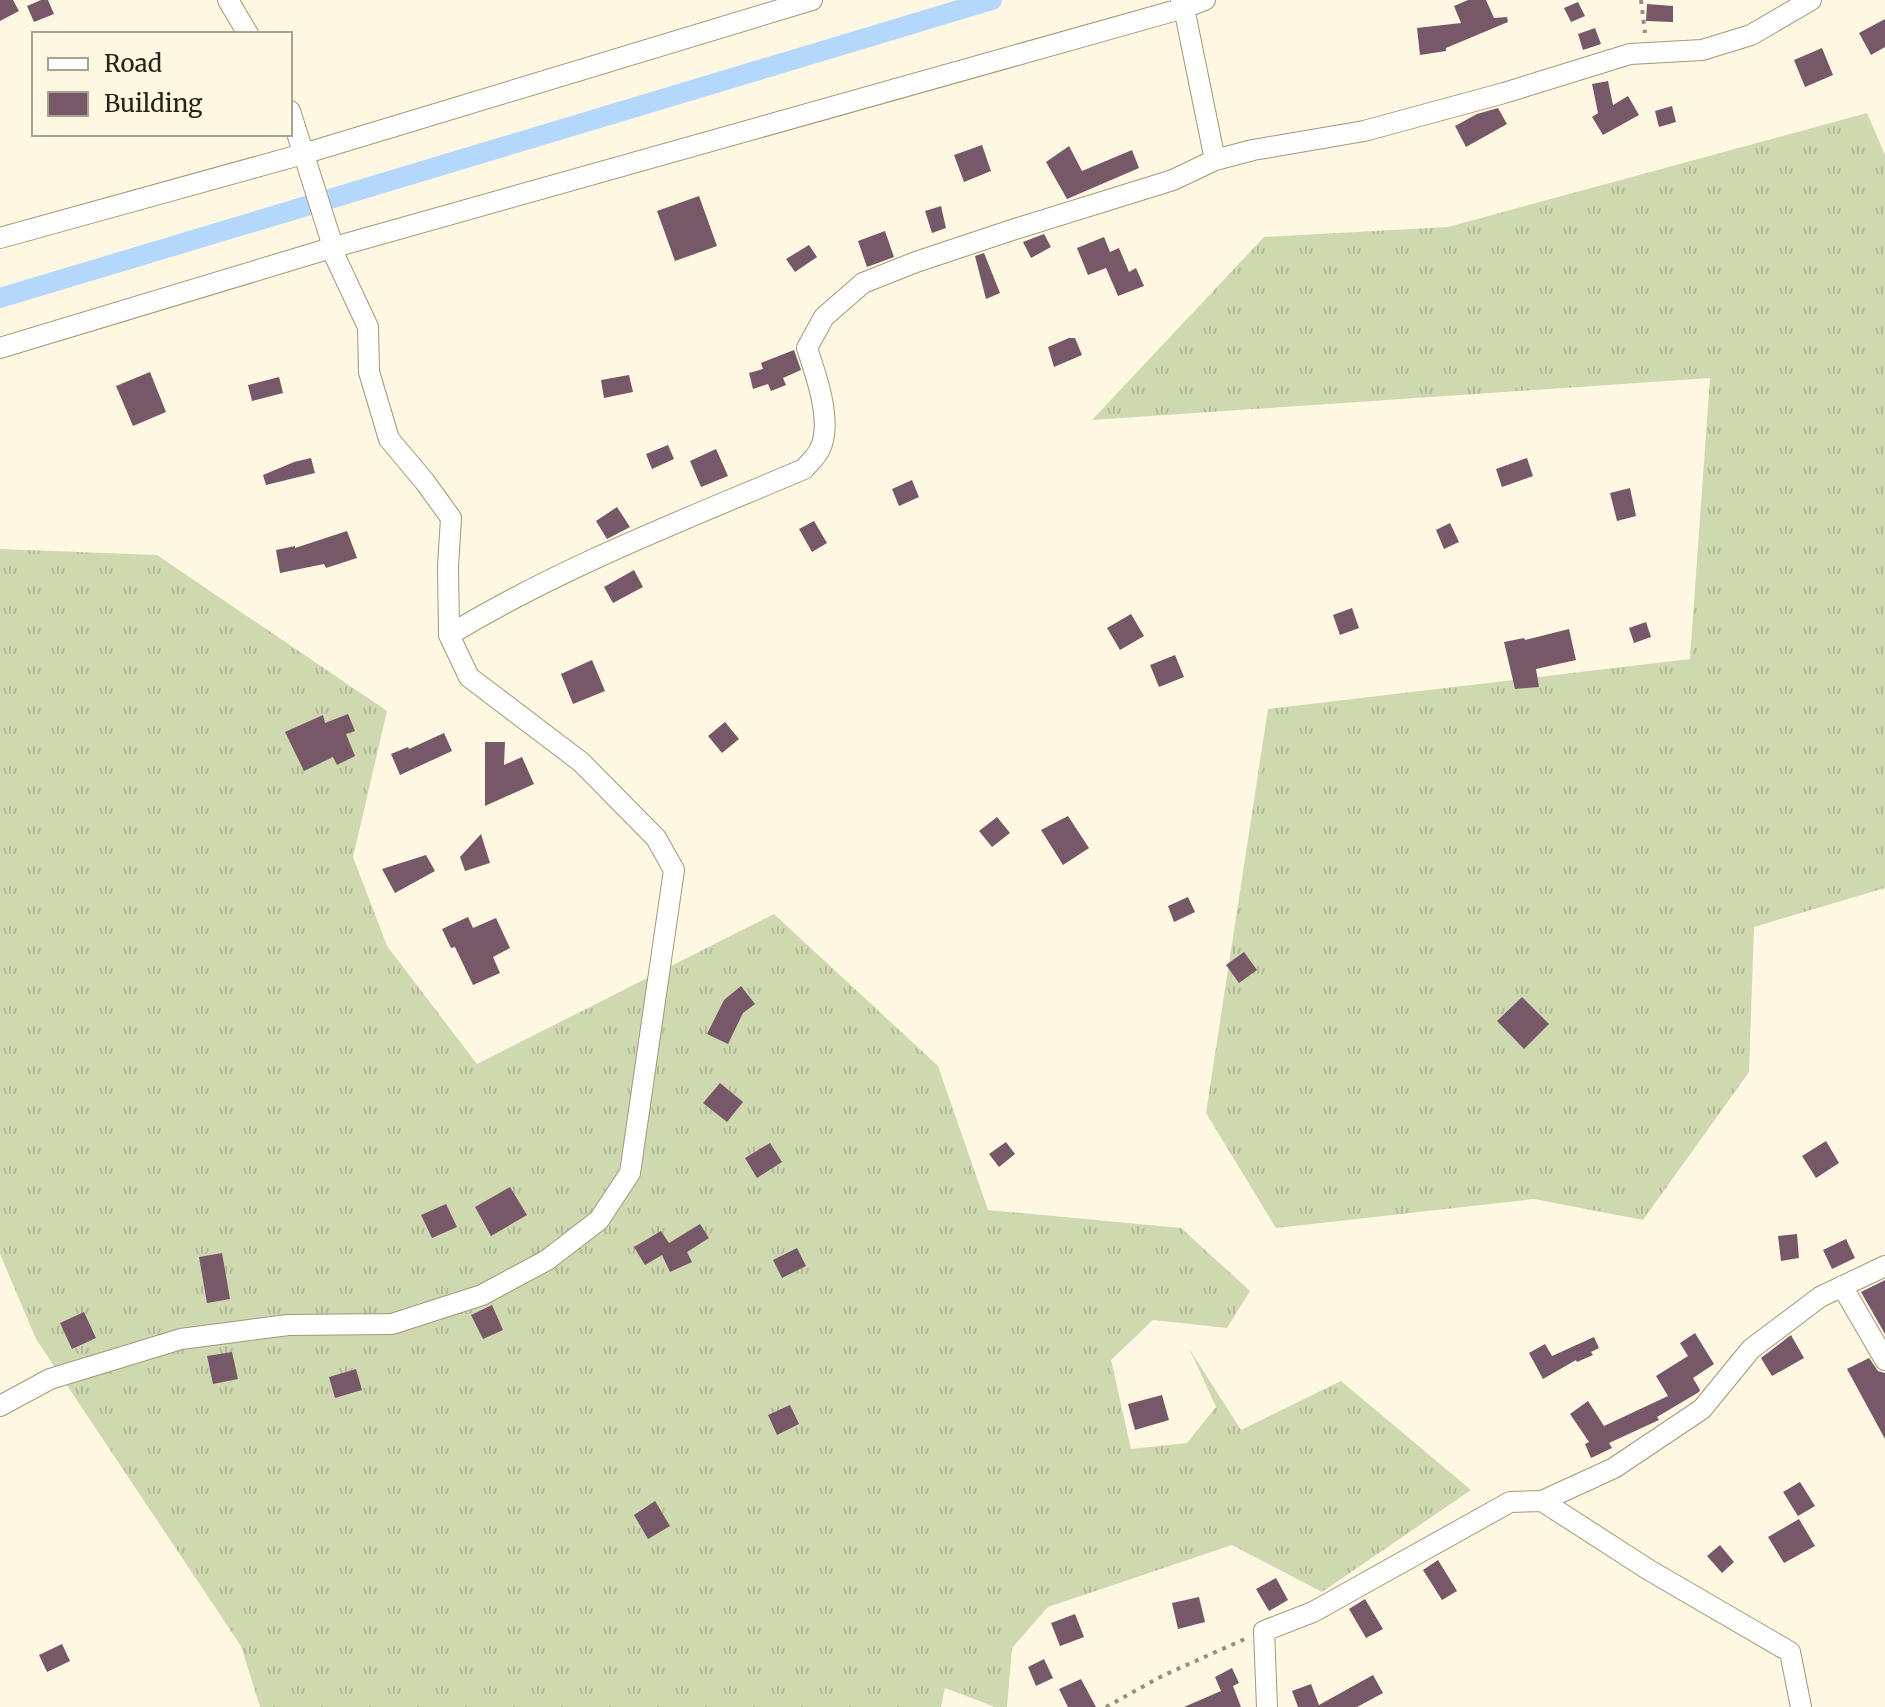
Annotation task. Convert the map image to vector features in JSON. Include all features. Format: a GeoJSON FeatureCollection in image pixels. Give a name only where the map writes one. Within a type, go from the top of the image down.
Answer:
{"type":"FeatureCollection","features":[{"type":"Feature","properties":{"kind":"street"},"geometry":{"type":"LineString","coordinates":[[228,0],[247,32]]}},
{"type":"Feature","properties":{"kind":"street"},"geometry":{"type":"LineString","coordinates":[[0,238],[305,159],[812,0]]}},
{"type":"Feature","properties":{"kind":"street"},"geometry":{"type":"LineString","coordinates":[[0,348],[331,243],[1205,0]]}},
{"type":"Feature","properties":{"kind":"street"},"geometry":{"type":"LineString","coordinates":[[449,635],[495,608],[639,538],[804,469],[820,449],[825,424],[817,378],[807,348],[824,317],[863,283],[1012,230],[1173,180],[1215,160],[1253,150],[1364,131],[1504,93],[1630,54],[1702,50],[1751,35],[1811,0]]}},
{"type":"Feature","properties":{"kind":"street"},"geometry":{"type":"LineString","coordinates":[[1182,4],[1215,160]]}},
{"type":"Feature","properties":{"kind":"street"},"geometry":{"type":"LineString","coordinates":[[0,1406],[50,1379],[181,1339],[288,1325],[392,1324],[482,1295],[547,1260],[599,1220],[630,1173],[674,870],[656,838],[581,762],[469,677],[449,635],[451,518],[389,439],[369,372],[368,327],[331,243],[292,117]]}},
{"type":"Feature","properties":{"kind":"street"},"geometry":{"type":"LineString","coordinates":[[1267,1707],[1264,1631],[1313,1612],[1510,1502],[1542,1501],[1614,1468],[1702,1409],[1751,1349],[1820,1297],[1885,1266]]}},
{"type":"Feature","properties":{"kind":"street"},"geometry":{"type":"LineString","coordinates":[[1842,1286],[1885,1360]]}},
{"type":"Feature","properties":{"kind":"street"},"geometry":{"type":"LineString","coordinates":[[1542,1501],[1649,1570],[1790,1652],[1801,1707]]}},
{"type":"Feature","properties":{"kind":"path"},"geometry":{"type":"LineString","coordinates":[[1641,0],[1648,53]]}},
{"type":"Feature","properties":{"kind":"path"},"geometry":{"type":"LineString","coordinates":[[1106,1707],[1162,1676],[1264,1631]]}},
{"type":"Feature","properties":{"kind":"green space"},"geometry":{"type":"Polygon","coordinates":[[[1867,113],[1885,155],[1885,888],[1754,927],[1749,1072],[1643,1220],[1534,1199],[1276,1228],[1206,1113],[1268,709],[1690,659],[1710,378],[1092,420],[1264,237],[1448,227],[1867,113]]]}},
{"type":"Feature","properties":{"kind":"green space"},"geometry":{"type":"Polygon","coordinates":[[[0,549],[157,555],[387,711],[353,857],[387,946],[477,1064],[774,914],[938,1066],[988,1210],[1181,1228],[1250,1291],[1227,1328],[1153,1320],[1111,1360],[1131,1449],[1187,1443],[1216,1407],[1190,1350],[1241,1430],[1341,1381],[1471,1490],[1322,1592],[1232,1545],[1048,1607],[1012,1648],[1007,1707],[995,1707],[945,1688],[941,1707],[260,1707],[241,1646],[36,1339],[0,1254],[0,549]]]}},
{"type":"Feature","properties":{"kind":"building"},"geometry":{"type":"Polygon","coordinates":[[[0,0],[13,0],[19,11],[0,21],[0,0]]]}},
{"type":"Feature","properties":{"kind":"building"},"geometry":{"type":"Polygon","coordinates":[[[48,0],[54,14],[34,22],[27,6],[48,0]]]}},
{"type":"Feature","properties":{"kind":"building"},"geometry":{"type":"Polygon","coordinates":[[[1468,0],[1486,0],[1494,18],[1507,17],[1508,22],[1446,48],[1446,51],[1420,55],[1417,28],[1461,23],[1454,6],[1468,0]]]}},
{"type":"Feature","properties":{"kind":"building"},"geometry":{"type":"Polygon","coordinates":[[[1578,2],[1585,16],[1571,22],[1564,8],[1578,2]]]}},
{"type":"Feature","properties":{"kind":"building"},"geometry":{"type":"Polygon","coordinates":[[[1647,4],[1673,6],[1673,22],[1646,21],[1647,4]]]}},
{"type":"Feature","properties":{"kind":"building"},"geometry":{"type":"Polygon","coordinates":[[[1885,19],[1885,47],[1871,55],[1859,33],[1885,19]]]}},
{"type":"Feature","properties":{"kind":"building"},"geometry":{"type":"Polygon","coordinates":[[[1595,28],[1601,44],[1583,50],[1578,34],[1595,28]]]}},
{"type":"Feature","properties":{"kind":"building"},"geometry":{"type":"Polygon","coordinates":[[[1822,48],[1833,75],[1805,87],[1794,60],[1822,48]]]}},
{"type":"Feature","properties":{"kind":"building"},"geometry":{"type":"Polygon","coordinates":[[[1608,81],[1613,105],[1628,96],[1639,115],[1603,135],[1592,117],[1598,113],[1592,84],[1608,81]]]}},
{"type":"Feature","properties":{"kind":"building"},"geometry":{"type":"Polygon","coordinates":[[[1672,106],[1676,122],[1659,127],[1655,111],[1672,106]]]}},
{"type":"Feature","properties":{"kind":"building"},"geometry":{"type":"Polygon","coordinates":[[[1498,108],[1507,124],[1466,147],[1455,126],[1477,114],[1498,108]]]}},
{"type":"Feature","properties":{"kind":"building"},"geometry":{"type":"Polygon","coordinates":[[[982,145],[991,171],[964,182],[954,155],[982,145]]]}},
{"type":"Feature","properties":{"kind":"building"},"geometry":{"type":"Polygon","coordinates":[[[1069,146],[1082,171],[1132,150],[1139,168],[1067,199],[1046,162],[1069,146]]]}},
{"type":"Feature","properties":{"kind":"building"},"geometry":{"type":"Polygon","coordinates":[[[699,196],[717,246],[675,261],[657,211],[699,196]]]}},
{"type":"Feature","properties":{"kind":"building"},"geometry":{"type":"Polygon","coordinates":[[[941,206],[946,228],[932,233],[925,211],[941,206]]]}},
{"type":"Feature","properties":{"kind":"building"},"geometry":{"type":"Polygon","coordinates":[[[885,231],[894,257],[867,267],[858,241],[885,231]]]}},
{"type":"Feature","properties":{"kind":"building"},"geometry":{"type":"Polygon","coordinates":[[[1044,234],[1051,247],[1031,258],[1023,242],[1044,234]]]}},
{"type":"Feature","properties":{"kind":"building"},"geometry":{"type":"Polygon","coordinates":[[[1104,237],[1110,252],[1119,248],[1129,272],[1136,268],[1144,286],[1118,296],[1106,268],[1088,275],[1077,248],[1104,237]]]}},
{"type":"Feature","properties":{"kind":"building"},"geometry":{"type":"Polygon","coordinates":[[[809,245],[817,257],[795,272],[786,259],[809,245]]]}},
{"type":"Feature","properties":{"kind":"building"},"geometry":{"type":"Polygon","coordinates":[[[984,253],[1000,293],[986,299],[975,256],[984,253]]]}},
{"type":"Feature","properties":{"kind":"building"},"geometry":{"type":"Polygon","coordinates":[[[1075,338],[1082,355],[1054,367],[1048,347],[1075,338]]]}},
{"type":"Feature","properties":{"kind":"building"},"geometry":{"type":"Polygon","coordinates":[[[794,350],[801,370],[783,378],[786,385],[771,391],[768,384],[753,389],[749,373],[763,369],[761,363],[794,350]]]}},
{"type":"Feature","properties":{"kind":"building"},"geometry":{"type":"Polygon","coordinates":[[[150,372],[166,412],[133,426],[116,386],[150,372]]]}},
{"type":"Feature","properties":{"kind":"building"},"geometry":{"type":"Polygon","coordinates":[[[629,375],[633,392],[604,398],[601,380],[629,375]]]}},
{"type":"Feature","properties":{"kind":"building"},"geometry":{"type":"Polygon","coordinates":[[[279,377],[283,393],[252,401],[248,385],[279,377]]]}},
{"type":"Feature","properties":{"kind":"building"},"geometry":{"type":"Polygon","coordinates":[[[668,445],[674,459],[652,469],[646,454],[668,445]]]}},
{"type":"Feature","properties":{"kind":"building"},"geometry":{"type":"Polygon","coordinates":[[[716,449],[728,476],[701,487],[690,461],[716,449]]]}},
{"type":"Feature","properties":{"kind":"building"},"geometry":{"type":"Polygon","coordinates":[[[311,458],[315,473],[266,485],[263,475],[311,458]]]}},
{"type":"Feature","properties":{"kind":"building"},"geometry":{"type":"Polygon","coordinates":[[[1527,458],[1533,476],[1502,487],[1496,469],[1527,458]]]}},
{"type":"Feature","properties":{"kind":"building"},"geometry":{"type":"Polygon","coordinates":[[[912,480],[919,497],[899,506],[892,489],[912,480]]]}},
{"type":"Feature","properties":{"kind":"building"},"geometry":{"type":"Polygon","coordinates":[[[1630,488],[1636,516],[1617,521],[1610,493],[1630,488]]]}},
{"type":"Feature","properties":{"kind":"building"},"geometry":{"type":"Polygon","coordinates":[[[617,507],[630,527],[607,539],[596,521],[617,507]]]}},
{"type":"Feature","properties":{"kind":"building"},"geometry":{"type":"Polygon","coordinates":[[[814,521],[827,543],[812,552],[799,529],[814,521]]]}},
{"type":"Feature","properties":{"kind":"building"},"geometry":{"type":"Polygon","coordinates":[[[1450,523],[1459,542],[1444,549],[1436,530],[1450,523]]]}},
{"type":"Feature","properties":{"kind":"building"},"geometry":{"type":"Polygon","coordinates":[[[347,531],[357,558],[326,568],[324,564],[280,573],[276,550],[295,548],[347,531]]]}},
{"type":"Feature","properties":{"kind":"building"},"geometry":{"type":"Polygon","coordinates":[[[634,570],[643,587],[613,603],[604,587],[634,570]]]}},
{"type":"Feature","properties":{"kind":"building"},"geometry":{"type":"Polygon","coordinates":[[[1352,608],[1359,628],[1340,635],[1333,615],[1352,608]]]}},
{"type":"Feature","properties":{"kind":"building"},"geometry":{"type":"Polygon","coordinates":[[[1131,614],[1144,636],[1120,650],[1107,628],[1131,614]]]}},
{"type":"Feature","properties":{"kind":"building"},"geometry":{"type":"Polygon","coordinates":[[[1646,622],[1651,637],[1634,643],[1629,628],[1646,622]]]}},
{"type":"Feature","properties":{"kind":"building"},"geometry":{"type":"Polygon","coordinates":[[[1569,629],[1576,660],[1536,669],[1539,687],[1515,689],[1504,642],[1569,629]]]}},
{"type":"Feature","properties":{"kind":"building"},"geometry":{"type":"Polygon","coordinates":[[[1175,655],[1184,677],[1159,687],[1150,665],[1175,655]]]}},
{"type":"Feature","properties":{"kind":"building"},"geometry":{"type":"Polygon","coordinates":[[[592,660],[605,691],[573,704],[561,674],[592,660]]]}},
{"type":"Feature","properties":{"kind":"building"},"geometry":{"type":"Polygon","coordinates":[[[348,714],[355,731],[346,734],[355,756],[337,765],[333,757],[304,771],[285,732],[323,715],[325,723],[348,714]]]}},
{"type":"Feature","properties":{"kind":"building"},"geometry":{"type":"Polygon","coordinates":[[[725,722],[739,739],[722,753],[708,736],[725,722]]]}},
{"type":"Feature","properties":{"kind":"building"},"geometry":{"type":"Polygon","coordinates":[[[444,733],[452,751],[400,775],[391,754],[444,733]]]}},
{"type":"Feature","properties":{"kind":"building"},"geometry":{"type":"Polygon","coordinates":[[[485,742],[505,742],[504,765],[522,757],[534,784],[485,806],[485,742]]]}},
{"type":"Feature","properties":{"kind":"building"},"geometry":{"type":"Polygon","coordinates":[[[1068,816],[1089,848],[1063,865],[1041,830],[1068,816]]]}},
{"type":"Feature","properties":{"kind":"building"},"geometry":{"type":"Polygon","coordinates":[[[997,817],[1010,833],[992,847],[979,831],[997,817]]]}},
{"type":"Feature","properties":{"kind":"building"},"geometry":{"type":"Polygon","coordinates":[[[481,834],[490,863],[465,871],[460,857],[481,834]]]}},
{"type":"Feature","properties":{"kind":"building"},"geometry":{"type":"Polygon","coordinates":[[[426,855],[435,871],[395,893],[382,869],[426,855]]]}},
{"type":"Feature","properties":{"kind":"building"},"geometry":{"type":"Polygon","coordinates":[[[1188,897],[1195,912],[1174,922],[1168,906],[1188,897]]]}},
{"type":"Feature","properties":{"kind":"building"},"geometry":{"type":"Polygon","coordinates":[[[468,917],[473,928],[496,918],[510,948],[493,957],[500,973],[473,985],[455,947],[451,948],[442,929],[468,917]]]}},
{"type":"Feature","properties":{"kind":"building"},"geometry":{"type":"Polygon","coordinates":[[[1244,952],[1257,970],[1239,983],[1226,965],[1244,952]]]}},
{"type":"Feature","properties":{"kind":"building"},"geometry":{"type":"Polygon","coordinates":[[[741,986],[755,1004],[743,1013],[728,1044],[707,1034],[724,1000],[741,986]]]}},
{"type":"Feature","properties":{"kind":"building"},"geometry":{"type":"Polygon","coordinates":[[[1522,997],[1549,1024],[1524,1049],[1497,1021],[1522,997]]]}},
{"type":"Feature","properties":{"kind":"building"},"geometry":{"type":"Polygon","coordinates":[[[720,1083],[743,1102],[727,1122],[703,1103],[720,1083]]]}},
{"type":"Feature","properties":{"kind":"building"},"geometry":{"type":"Polygon","coordinates":[[[1826,1141],[1839,1163],[1816,1178],[1802,1156],[1826,1141]]]}},
{"type":"Feature","properties":{"kind":"building"},"geometry":{"type":"Polygon","coordinates":[[[1006,1142],[1015,1154],[999,1167],[989,1154],[1006,1142]]]}},
{"type":"Feature","properties":{"kind":"building"},"geometry":{"type":"Polygon","coordinates":[[[770,1143],[782,1162],[757,1178],[745,1158],[770,1143]]]}},
{"type":"Feature","properties":{"kind":"building"},"geometry":{"type":"Polygon","coordinates":[[[510,1187],[527,1215],[491,1236],[475,1207],[510,1187]]]}},
{"type":"Feature","properties":{"kind":"building"},"geometry":{"type":"Polygon","coordinates":[[[446,1204],[457,1227],[432,1238],[421,1215],[446,1204]]]}},
{"type":"Feature","properties":{"kind":"building"},"geometry":{"type":"Polygon","coordinates":[[[700,1224],[709,1238],[687,1252],[692,1262],[670,1272],[662,1255],[645,1265],[634,1247],[661,1231],[669,1243],[700,1224]]]}},
{"type":"Feature","properties":{"kind":"building"},"geometry":{"type":"Polygon","coordinates":[[[1797,1234],[1799,1258],[1781,1261],[1778,1236],[1797,1234]]]}},
{"type":"Feature","properties":{"kind":"building"},"geometry":{"type":"Polygon","coordinates":[[[1846,1239],[1855,1258],[1832,1269],[1823,1250],[1846,1239]]]}},
{"type":"Feature","properties":{"kind":"building"},"geometry":{"type":"Polygon","coordinates":[[[797,1248],[806,1266],[782,1278],[773,1260],[797,1248]]]}},
{"type":"Feature","properties":{"kind":"building"},"geometry":{"type":"Polygon","coordinates":[[[222,1253],[230,1299],[207,1303],[199,1257],[222,1253]]]}},
{"type":"Feature","properties":{"kind":"building"},"geometry":{"type":"Polygon","coordinates":[[[1885,1280],[1885,1334],[1861,1292],[1885,1280]]]}},
{"type":"Feature","properties":{"kind":"building"},"geometry":{"type":"Polygon","coordinates":[[[492,1305],[503,1330],[483,1339],[471,1315],[492,1305]]]}},
{"type":"Feature","properties":{"kind":"building"},"geometry":{"type":"Polygon","coordinates":[[[84,1312],[96,1338],[72,1349],[60,1323],[84,1312]]]}},
{"type":"Feature","properties":{"kind":"building"},"geometry":{"type":"Polygon","coordinates":[[[1695,1333],[1714,1364],[1693,1378],[1699,1392],[1657,1417],[1659,1420],[1609,1443],[1612,1448],[1591,1458],[1585,1444],[1589,1442],[1570,1414],[1588,1401],[1604,1426],[1668,1396],[1656,1376],[1688,1356],[1680,1343],[1695,1333]]]}},
{"type":"Feature","properties":{"kind":"building"},"geometry":{"type":"Polygon","coordinates":[[[1791,1335],[1804,1358],[1772,1376],[1761,1358],[1791,1335]]]}},
{"type":"Feature","properties":{"kind":"building"},"geometry":{"type":"Polygon","coordinates":[[[1594,1337],[1599,1348],[1591,1352],[1593,1355],[1576,1360],[1543,1379],[1529,1353],[1545,1344],[1552,1356],[1594,1337]]]}},
{"type":"Feature","properties":{"kind":"building"},"geometry":{"type":"Polygon","coordinates":[[[232,1352],[238,1379],[213,1384],[207,1356],[232,1352]]]}},
{"type":"Feature","properties":{"kind":"building"},"geometry":{"type":"Polygon","coordinates":[[[1869,1358],[1878,1371],[1885,1373],[1885,1439],[1847,1369],[1869,1358]]]}},
{"type":"Feature","properties":{"kind":"building"},"geometry":{"type":"Polygon","coordinates":[[[356,1369],[362,1390],[335,1398],[329,1377],[356,1369]]]}},
{"type":"Feature","properties":{"kind":"building"},"geometry":{"type":"Polygon","coordinates":[[[1162,1395],[1169,1420],[1135,1430],[1128,1404],[1162,1395]]]}},
{"type":"Feature","properties":{"kind":"building"},"geometry":{"type":"Polygon","coordinates":[[[790,1405],[799,1424],[777,1435],[768,1415],[790,1405]]]}},
{"type":"Feature","properties":{"kind":"building"},"geometry":{"type":"Polygon","coordinates":[[[1800,1482],[1815,1506],[1798,1516],[1783,1492],[1800,1482]]]}},
{"type":"Feature","properties":{"kind":"building"},"geometry":{"type":"Polygon","coordinates":[[[655,1501],[670,1526],[648,1539],[634,1515],[655,1501]]]}},
{"type":"Feature","properties":{"kind":"building"},"geometry":{"type":"Polygon","coordinates":[[[1799,1519],[1815,1546],[1784,1563],[1768,1537],[1799,1519]]]}},
{"type":"Feature","properties":{"kind":"building"},"geometry":{"type":"Polygon","coordinates":[[[1720,1545],[1734,1562],[1722,1573],[1707,1556],[1720,1545]]]}},
{"type":"Feature","properties":{"kind":"building"},"geometry":{"type":"Polygon","coordinates":[[[1438,1560],[1457,1591],[1442,1600],[1423,1570],[1438,1560]]]}},
{"type":"Feature","properties":{"kind":"building"},"geometry":{"type":"Polygon","coordinates":[[[1276,1578],[1288,1600],[1269,1611],[1256,1589],[1276,1578]]]}},
{"type":"Feature","properties":{"kind":"building"},"geometry":{"type":"Polygon","coordinates":[[[1199,1597],[1205,1622],[1178,1629],[1172,1603],[1199,1597]]]}},
{"type":"Feature","properties":{"kind":"building"},"geometry":{"type":"Polygon","coordinates":[[[1365,1599],[1383,1629],[1366,1638],[1349,1609],[1365,1599]]]}},
{"type":"Feature","properties":{"kind":"building"},"geometry":{"type":"Polygon","coordinates":[[[1075,1614],[1084,1637],[1060,1646],[1051,1623],[1075,1614]]]}},
{"type":"Feature","properties":{"kind":"building"},"geometry":{"type":"Polygon","coordinates":[[[62,1644],[70,1661],[47,1672],[39,1655],[62,1644]]]}},
{"type":"Feature","properties":{"kind":"building"},"geometry":{"type":"Polygon","coordinates":[[[1044,1659],[1053,1678],[1036,1686],[1028,1667],[1044,1659]]]}},
{"type":"Feature","properties":{"kind":"building"},"geometry":{"type":"Polygon","coordinates":[[[1232,1668],[1239,1683],[1233,1686],[1241,1707],[1184,1707],[1221,1691],[1215,1677],[1232,1668]]]}},
{"type":"Feature","properties":{"kind":"building"},"geometry":{"type":"Polygon","coordinates":[[[1373,1675],[1383,1693],[1357,1707],[1298,1707],[1292,1691],[1311,1684],[1319,1705],[1373,1675]]]}},
{"type":"Feature","properties":{"kind":"building"},"geometry":{"type":"Polygon","coordinates":[[[1081,1679],[1096,1707],[1068,1707],[1059,1689],[1081,1679]]]}},
{"type":"Feature","properties":{"kind":"waterway"},"geometry":{"type":"LineString","coordinates":[[0,298],[992,0]]}}]}
